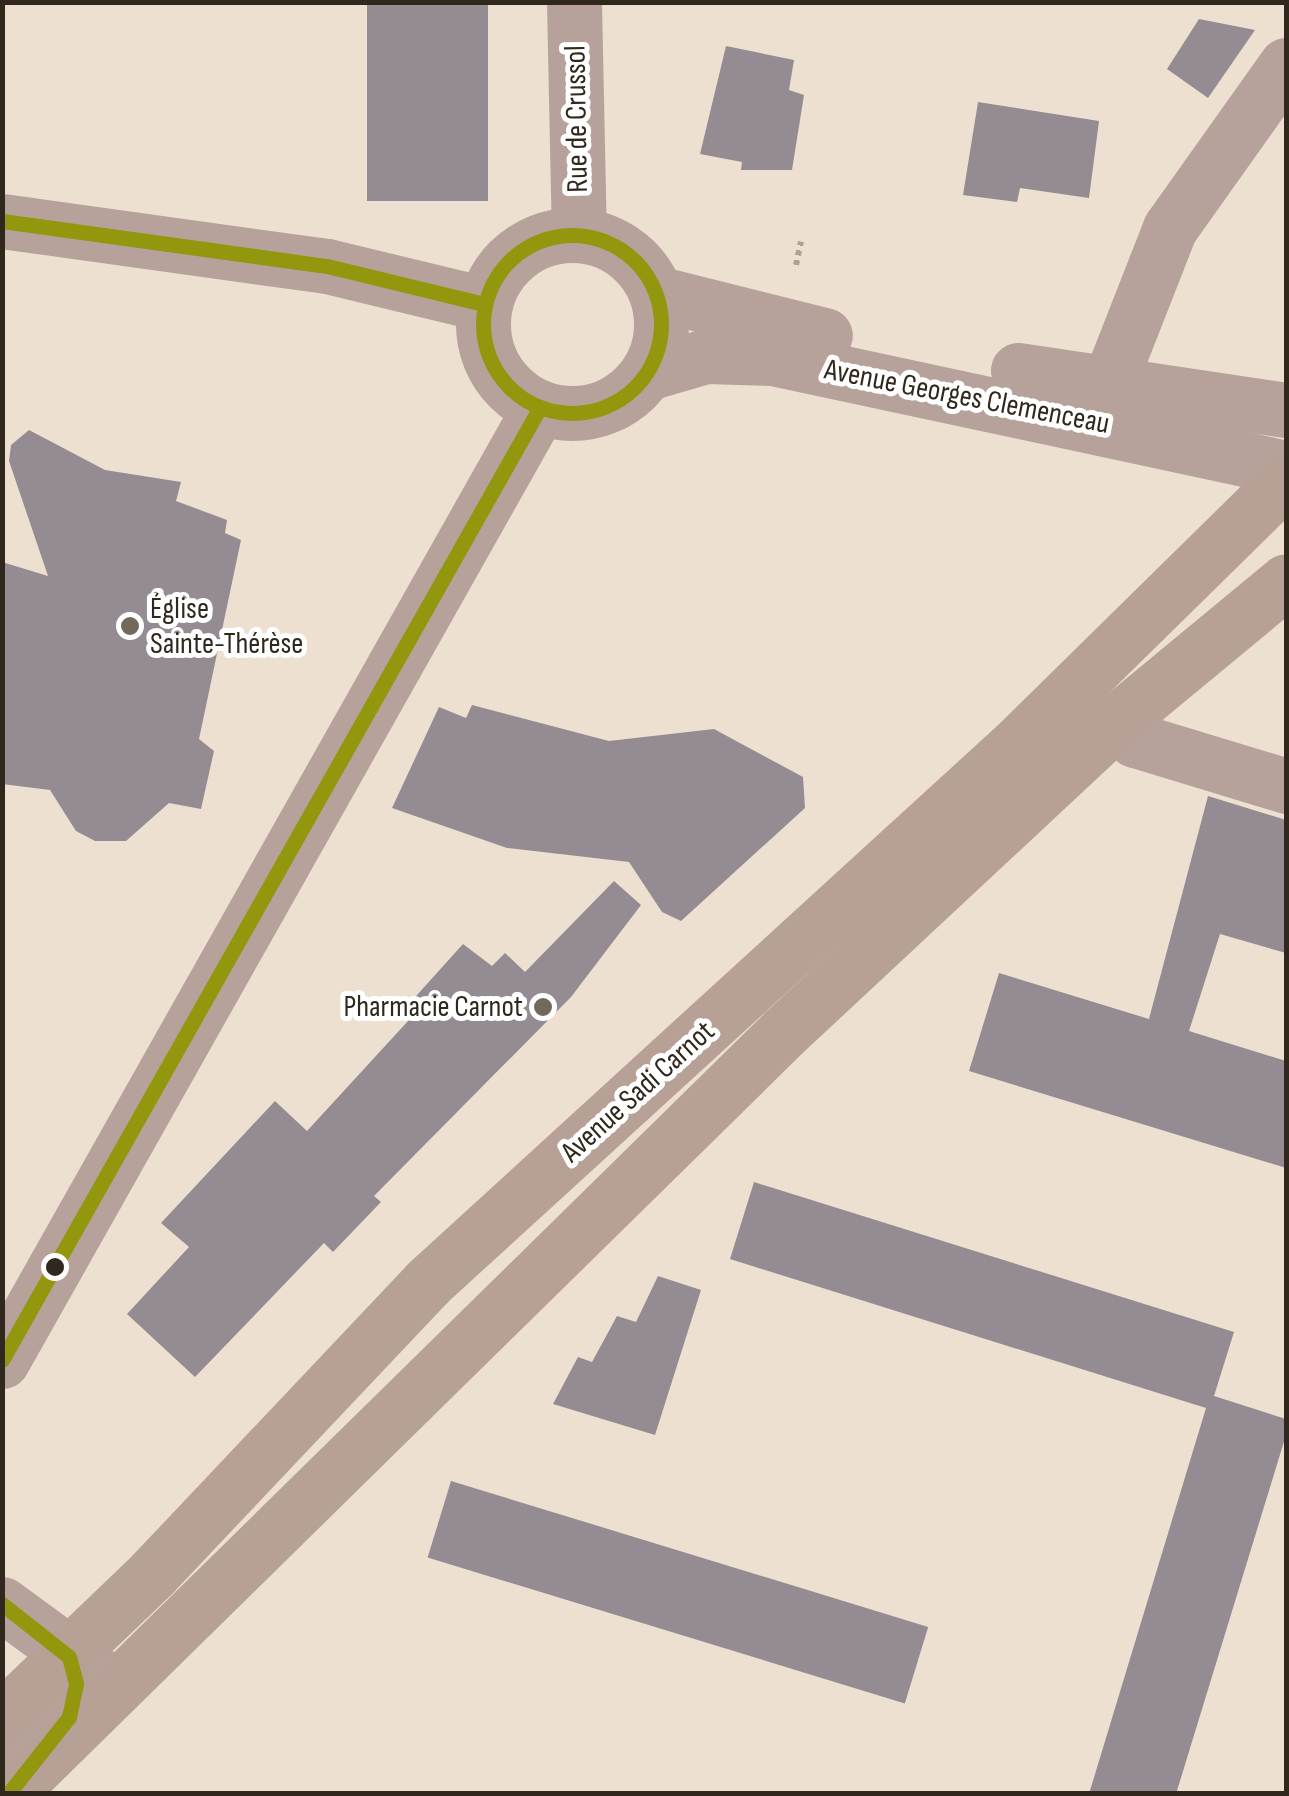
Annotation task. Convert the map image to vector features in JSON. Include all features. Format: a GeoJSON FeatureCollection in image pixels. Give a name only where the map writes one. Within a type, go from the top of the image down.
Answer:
{"type":"FeatureCollection","features":[{"type":"Feature","properties":{"kind":"main road","name":"Avenue Sadi Carnot"},"geometry":{"type":"LineString","coordinates":[[2,1718],[68,1657],[427,1283],[1016,745],[1286,480]]}},
{"type":"Feature","properties":{"kind":"main road","name":"Avenue Sadi Carnot"},"geometry":{"type":"LineString","coordinates":[[8,1775],[114,1686],[785,1030],[1117,721],[1286,581]]}},
{"type":"Feature","properties":{"kind":"street","name":"Rue de Crussol"},"geometry":{"type":"LineString","coordinates":[[574,2],[579,235]]}},
{"type":"Feature","properties":{"kind":"street"},"geometry":{"type":"LineString","coordinates":[[1108,386],[1170,228],[1286,66]]}},
{"type":"Feature","properties":{"kind":"street"},"geometry":{"type":"LineString","coordinates":[[2,222],[93,238],[327,266],[484,304]]}},
{"type":"Feature","properties":{"kind":"street"},"geometry":{"type":"LineString","coordinates":[[579,235],[612,243],[656,292],[658,347],[647,372],[600,410],[540,407],[499,377],[487,355],[484,304],[519,252],[579,235]]}},
{"type":"Feature","properties":{"kind":"street"},"geometry":{"type":"LineString","coordinates":[[2,238],[93,238]]}},
{"type":"Feature","properties":{"kind":"street","name":"Avenue Georges Clemenceau"},"geometry":{"type":"LineString","coordinates":[[656,292],[782,327],[1108,386],[1286,410]]}},
{"type":"Feature","properties":{"kind":"street","name":"Avenue Georges Clemenceau"},"geometry":{"type":"LineString","coordinates":[[647,372],[706,356],[773,358],[1286,468]]}},
{"type":"Feature","properties":{"kind":"street"},"geometry":{"type":"LineString","coordinates":[[2,1361],[540,407]]}},
{"type":"Feature","properties":{"kind":"street"},"geometry":{"type":"LineString","coordinates":[[1117,721],[1135,740],[1275,783]]}},
{"type":"Feature","properties":{"kind":"street"},"geometry":{"type":"LineString","coordinates":[[2,1604],[68,1657],[114,1686],[68,1717],[8,1775]]}},
{"type":"Feature","properties":{"kind":"street"},"geometry":{"type":"LineString","coordinates":[[68,1657],[76,1684],[68,1717]]}},
{"type":"Feature","properties":{"kind":"building"},"geometry":{"type":"Polygon","coordinates":[[[367,2],[488,2],[488,201],[367,201],[367,2]]]}},
{"type":"Feature","properties":{"kind":"building"},"geometry":{"type":"Polygon","coordinates":[[[1199,19],[1255,30],[1208,98],[1167,69],[1199,19]]]}},
{"type":"Feature","properties":{"kind":"building"},"geometry":{"type":"Polygon","coordinates":[[[726,46],[794,60],[789,90],[804,95],[792,170],[741,170],[742,162],[700,154],[726,46]]]}},
{"type":"Feature","properties":{"kind":"building"},"geometry":{"type":"Polygon","coordinates":[[[978,102],[1099,121],[1089,198],[1020,188],[1017,202],[963,195],[978,102]]]}},
{"type":"Feature","properties":{"kind":"building","name":"Église Sainte-Thérèse"},"geometry":{"type":"Polygon","coordinates":[[[29,430],[105,470],[181,482],[176,501],[227,520],[225,533],[241,540],[199,739],[214,751],[201,809],[169,803],[126,841],[95,841],[76,831],[50,790],[2,784],[2,562],[48,576],[9,461],[11,445],[29,430]]]}},
{"type":"Feature","properties":{"kind":"building"},"geometry":{"type":"Polygon","coordinates":[[[472,705],[609,741],[714,729],[803,777],[805,808],[681,921],[662,912],[629,862],[507,848],[392,808],[439,707],[466,718],[472,705]]]}},
{"type":"Feature","properties":{"kind":"building"},"geometry":{"type":"Polygon","coordinates":[[[1208,796],[1286,820],[1286,953],[1220,934],[1189,1031],[1286,1061],[1286,1168],[969,1071],[999,973],[1149,1019],[1208,796]]]}},
{"type":"Feature","properties":{"kind":"building"},"geometry":{"type":"Polygon","coordinates":[[[614,881],[641,905],[571,997],[374,1196],[381,1202],[333,1252],[324,1243],[195,1377],[127,1314],[189,1247],[161,1223],[275,1101],[307,1131],[408,1021],[399,1015],[463,944],[492,966],[505,953],[525,972],[614,881]]]}},
{"type":"Feature","properties":{"kind":"building"},"geometry":{"type":"Polygon","coordinates":[[[754,1182],[1234,1332],[1214,1396],[1286,1419],[1286,1435],[1176,1794],[1089,1794],[1206,1408],[730,1259],[754,1182]]]}},
{"type":"Feature","properties":{"kind":"building"},"geometry":{"type":"Polygon","coordinates":[[[658,1276],[701,1290],[655,1435],[553,1404],[578,1357],[592,1362],[617,1316],[636,1322],[658,1276]]]}},
{"type":"Feature","properties":{"kind":"building"},"geometry":{"type":"Polygon","coordinates":[[[451,1481],[928,1627],[905,1703],[428,1558],[451,1481]]]}},
{"type":"Feature","properties":{"kind":"transit line"},"geometry":{"type":"LineString","coordinates":[[2,221],[327,266],[484,304]]}},
{"type":"Feature","properties":{"kind":"transit line"},"geometry":{"type":"LineString","coordinates":[[572,235],[606,242],[635,261],[654,290],[661,324],[654,358],[635,387],[606,406],[572,413],[538,406],[509,387],[490,358],[483,324],[490,290],[509,261],[538,242],[572,235]]}},
{"type":"Feature","properties":{"kind":"transit line"},"geometry":{"type":"LineString","coordinates":[[2,1360],[540,407]]}},
{"type":"Feature","properties":{"kind":"transit line"},"geometry":{"type":"LineString","coordinates":[[2,1604],[69,1657],[76,1684],[69,1717],[8,1794]]}},
{"type":"Feature","properties":{"kind":"place","name":"Église Sainte-Thérèse"},"geometry":{"type":"Point","coordinates":[130,626]}},
{"type":"Feature","properties":{"kind":"place","name":"Pharmacie Carnot"},"geometry":{"type":"Point","coordinates":[543,1007]}}]}
